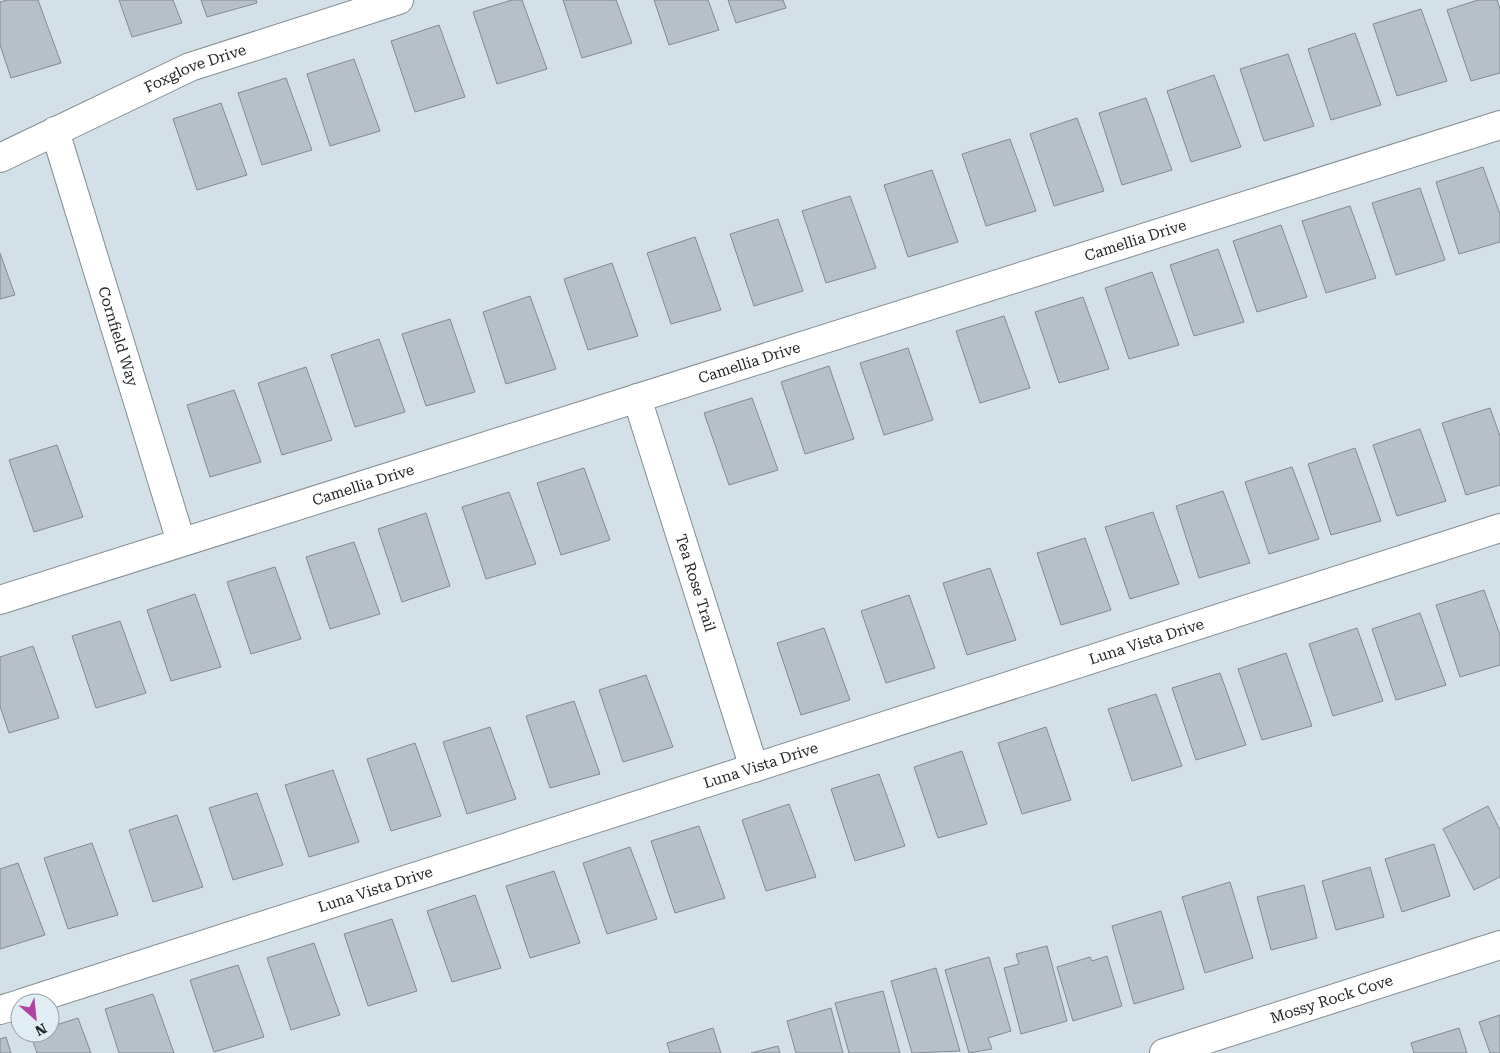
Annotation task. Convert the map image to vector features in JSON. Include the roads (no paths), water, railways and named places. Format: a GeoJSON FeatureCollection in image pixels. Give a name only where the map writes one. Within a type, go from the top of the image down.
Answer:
{"type":"FeatureCollection","features":[{"type":"Feature","properties":{"kind":"street","name":"Foxglove Drive"},"geometry":{"type":"LineString","coordinates":[[0,158],[190,67],[399,0]]}},
{"type":"Feature","properties":{"kind":"street","name":"Camellia Drive"},"geometry":{"type":"LineString","coordinates":[[0,600],[1500,125]]}},
{"type":"Feature","properties":{"kind":"street","name":"Cornfield Way"},"geometry":{"type":"LineString","coordinates":[[55,131],[181,542]]}},
{"type":"Feature","properties":{"kind":"street","name":"Tea Rose Trail"},"geometry":{"type":"LineString","coordinates":[[637,398],[754,768]]}},
{"type":"Feature","properties":{"kind":"street","name":"Luna Vista Drive"},"geometry":{"type":"LineString","coordinates":[[52,993],[1500,528]]}},
{"type":"Feature","properties":{"kind":"street","name":"Mossy Rock Cove"},"geometry":{"type":"LineString","coordinates":[[1164,1053],[1500,945]]}}]}
